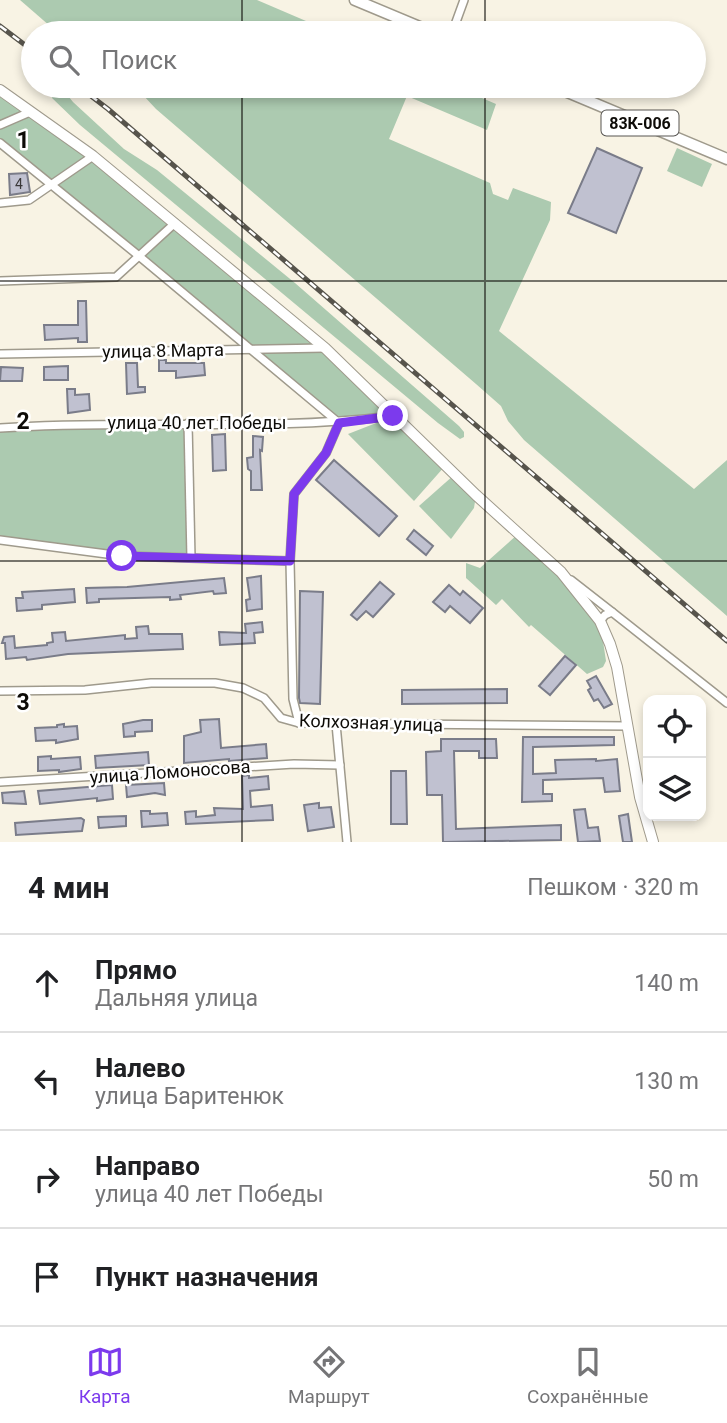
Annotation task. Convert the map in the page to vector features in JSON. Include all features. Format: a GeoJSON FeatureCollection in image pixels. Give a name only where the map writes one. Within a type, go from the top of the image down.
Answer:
{"type":"FeatureCollection","features":[{"type":"Feature","properties":{"kind":"main road"},"geometry":{"type":"LineString","coordinates":[[355,0],[405,21]]}},
{"type":"Feature","properties":{"kind":"main road","name":"83К-006"},"geometry":{"type":"LineString","coordinates":[[582,98],[727,159]]}},
{"type":"Feature","properties":{"kind":"street"},"geometry":{"type":"LineString","coordinates":[[456,21],[464,0]]}},
{"type":"Feature","properties":{"kind":"street"},"geometry":{"type":"LineString","coordinates":[[0,90],[93,156],[325,348],[393,416],[561,572],[727,703]]}},
{"type":"Feature","properties":{"kind":"street"},"geometry":{"type":"LineString","coordinates":[[0,125],[30,111]]}},
{"type":"Feature","properties":{"kind":"street"},"geometry":{"type":"LineString","coordinates":[[0,143],[339,423],[326,453],[294,494],[290,561],[293,699],[299,723]]}},
{"type":"Feature","properties":{"kind":"street"},"geometry":{"type":"LineString","coordinates":[[0,203],[29,200],[93,156]]}},
{"type":"Feature","properties":{"kind":"street"},"geometry":{"type":"LineString","coordinates":[[0,281],[116,276],[175,223]]}},
{"type":"Feature","properties":{"kind":"street","name":"улица 8 Марта"},"geometry":{"type":"LineString","coordinates":[[0,354],[325,348]]}},
{"type":"Feature","properties":{"kind":"street","name":"улица 40 лет Победы"},"geometry":{"type":"LineString","coordinates":[[0,428],[55,424],[339,423],[393,416]]}},
{"type":"Feature","properties":{"kind":"street"},"geometry":{"type":"LineString","coordinates":[[188,424],[191,558]]}},
{"type":"Feature","properties":{"kind":"street"},"geometry":{"type":"LineString","coordinates":[[0,540],[122,556],[290,561]]}},
{"type":"Feature","properties":{"kind":"street"},"geometry":{"type":"LineString","coordinates":[[561,572],[600,621],[614,655],[640,797],[653,842]]}},
{"type":"Feature","properties":{"kind":"street"},"geometry":{"type":"LineString","coordinates":[[600,621],[612,612]]}},
{"type":"Feature","properties":{"kind":"street","name":"Колхозная улица"},"geometry":{"type":"LineString","coordinates":[[0,691],[85,691],[151,683],[215,683],[243,688],[264,698],[281,718],[299,723],[628,726]]}},
{"type":"Feature","properties":{"kind":"street"},"geometry":{"type":"LineString","coordinates":[[336,724],[347,842]]}},
{"type":"Feature","properties":{"kind":"street","name":"улица Ломоносова"},"geometry":{"type":"LineString","coordinates":[[0,782],[294,764],[340,765]]}},
{"type":"Feature","properties":{"kind":"green space"},"geometry":{"type":"Polygon","coordinates":[[[20,0],[257,0],[306,21],[44,21],[20,0]]]}},
{"type":"Feature","properties":{"kind":"green space"},"geometry":{"type":"Polygon","coordinates":[[[0,91],[30,112],[325,348],[445,466],[414,501],[348,434],[389,418],[339,423],[0,143],[0,91]]]}},
{"type":"Feature","properties":{"kind":"green space"},"geometry":{"type":"Polygon","coordinates":[[[52,98],[70,98],[124,149],[157,170],[295,283],[459,426],[464,437],[460,439],[438,423],[80,125],[52,98]]]}},
{"type":"Feature","properties":{"kind":"green space"},"geometry":{"type":"Polygon","coordinates":[[[146,98],[406,98],[389,139],[490,183],[493,194],[508,200],[513,188],[551,202],[550,220],[499,331],[694,489],[727,460],[727,616],[524,440],[508,421],[501,406],[146,98]]]}},
{"type":"Feature","properties":{"kind":"green space"},"geometry":{"type":"Polygon","coordinates":[[[412,98],[482,98],[496,104],[487,130],[412,98]]]}},
{"type":"Feature","properties":{"kind":"green space"},"geometry":{"type":"Polygon","coordinates":[[[677,148],[712,164],[702,187],[667,171],[677,148]]]}},
{"type":"Feature","properties":{"kind":"green space"},"geometry":{"type":"Polygon","coordinates":[[[188,423],[191,558],[122,556],[0,540],[0,428],[188,423]]]}},
{"type":"Feature","properties":{"kind":"green space"},"geometry":{"type":"Polygon","coordinates":[[[454,475],[476,495],[474,508],[451,539],[419,506],[454,475]]]}},
{"type":"Feature","properties":{"kind":"green space"},"geometry":{"type":"Polygon","coordinates":[[[518,534],[561,572],[600,621],[606,661],[603,667],[587,674],[531,625],[529,627],[502,599],[496,605],[466,578],[466,563],[480,568],[518,534]]]}},
{"type":"Feature","properties":{"kind":"building"},"geometry":{"type":"Polygon","coordinates":[[[597,148],[642,168],[616,233],[568,213],[597,148]]]}},
{"type":"Feature","properties":{"kind":"building"},"geometry":{"type":"Polygon","coordinates":[[[27,173],[30,192],[10,195],[9,174],[27,173]]]}},
{"type":"Feature","properties":{"kind":"building"},"geometry":{"type":"Polygon","coordinates":[[[78,301],[86,301],[87,342],[78,342],[78,338],[45,340],[44,325],[78,325],[78,301]]]}},
{"type":"Feature","properties":{"kind":"building"},"geometry":{"type":"Polygon","coordinates":[[[159,360],[166,360],[166,363],[204,363],[205,375],[176,378],[176,371],[159,371],[159,360]]]}},
{"type":"Feature","properties":{"kind":"building"},"geometry":{"type":"Polygon","coordinates":[[[126,363],[137,363],[138,387],[145,387],[145,392],[127,394],[126,363]]]}},
{"type":"Feature","properties":{"kind":"building"},"geometry":{"type":"Polygon","coordinates":[[[68,366],[68,380],[44,380],[44,367],[68,366]]]}},
{"type":"Feature","properties":{"kind":"building"},"geometry":{"type":"Polygon","coordinates":[[[1,367],[23,368],[22,381],[0,381],[1,367]]]}},
{"type":"Feature","properties":{"kind":"building"},"geometry":{"type":"Polygon","coordinates":[[[67,389],[75,389],[75,395],[89,394],[90,410],[68,413],[67,389]]]}},
{"type":"Feature","properties":{"kind":"building"},"geometry":{"type":"Polygon","coordinates":[[[225,434],[226,470],[213,471],[212,435],[225,434]]]}},
{"type":"Feature","properties":{"kind":"building"},"geometry":{"type":"Polygon","coordinates":[[[253,436],[263,437],[262,451],[260,450],[262,490],[251,490],[251,471],[248,469],[247,458],[253,457],[253,436]]]}},
{"type":"Feature","properties":{"kind":"building"},"geometry":{"type":"Polygon","coordinates":[[[334,460],[397,516],[379,536],[316,480],[334,460]]]}},
{"type":"Feature","properties":{"kind":"building"},"geometry":{"type":"Polygon","coordinates":[[[414,530],[433,546],[426,555],[407,539],[414,530]]]}},
{"type":"Feature","properties":{"kind":"building"},"geometry":{"type":"Polygon","coordinates":[[[261,576],[262,609],[247,611],[246,600],[250,599],[247,578],[261,576]]]}},
{"type":"Feature","properties":{"kind":"building"},"geometry":{"type":"Polygon","coordinates":[[[224,578],[226,593],[214,594],[213,591],[180,595],[181,599],[170,600],[170,597],[99,599],[99,602],[87,603],[86,588],[224,578]]]}},
{"type":"Feature","properties":{"kind":"building"},"geometry":{"type":"Polygon","coordinates":[[[380,582],[394,594],[373,617],[366,611],[357,620],[351,615],[380,582]]]}},
{"type":"Feature","properties":{"kind":"building"},"geometry":{"type":"Polygon","coordinates":[[[449,585],[460,595],[463,591],[483,608],[470,623],[450,606],[445,612],[433,602],[449,585]]]}},
{"type":"Feature","properties":{"kind":"building"},"geometry":{"type":"Polygon","coordinates":[[[74,589],[75,602],[17,611],[16,598],[23,598],[22,592],[74,589]]]}},
{"type":"Feature","properties":{"kind":"building"},"geometry":{"type":"Polygon","coordinates":[[[300,591],[323,592],[320,704],[300,703],[299,698],[300,591]]]}},
{"type":"Feature","properties":{"kind":"building"},"geometry":{"type":"Polygon","coordinates":[[[262,622],[263,632],[254,633],[255,643],[220,645],[219,632],[246,633],[245,624],[262,622]]]}},
{"type":"Feature","properties":{"kind":"building"},"geometry":{"type":"Polygon","coordinates":[[[148,626],[149,634],[182,634],[183,649],[68,654],[27,660],[26,657],[6,659],[5,643],[2,643],[4,637],[14,636],[15,648],[47,645],[53,642],[52,633],[65,632],[66,641],[125,635],[125,639],[137,638],[136,627],[148,626]]]}},
{"type":"Feature","properties":{"kind":"building"},"geometry":{"type":"Polygon","coordinates":[[[565,656],[576,665],[550,695],[539,686],[565,656]]]}},
{"type":"Feature","properties":{"kind":"building"},"geometry":{"type":"Polygon","coordinates":[[[596,676],[612,704],[604,708],[598,699],[594,701],[588,690],[591,688],[587,681],[596,676]]]}},
{"type":"Feature","properties":{"kind":"building"},"geometry":{"type":"Polygon","coordinates":[[[507,689],[507,703],[402,704],[402,690],[507,689]]]}},
{"type":"Feature","properties":{"kind":"building"},"geometry":{"type":"Polygon","coordinates":[[[219,719],[221,748],[266,744],[267,758],[184,763],[184,736],[201,732],[200,720],[219,719]]]}},
{"type":"Feature","properties":{"kind":"building"},"geometry":{"type":"Polygon","coordinates":[[[152,720],[152,731],[135,732],[135,736],[124,737],[123,724],[152,720]]]}},
{"type":"Feature","properties":{"kind":"building"},"geometry":{"type":"Polygon","coordinates":[[[64,724],[64,727],[77,726],[78,739],[56,743],[56,740],[36,741],[35,728],[64,724]]]}},
{"type":"Feature","properties":{"kind":"building"},"geometry":{"type":"Polygon","coordinates":[[[523,737],[614,737],[614,745],[533,747],[533,774],[556,773],[555,760],[617,759],[620,791],[605,792],[603,778],[543,780],[543,794],[552,794],[552,801],[522,802],[523,737]]]}},
{"type":"Feature","properties":{"kind":"building"},"geometry":{"type":"Polygon","coordinates":[[[441,739],[496,739],[497,758],[479,758],[479,751],[454,751],[456,829],[561,825],[561,840],[443,842],[442,795],[427,795],[426,752],[441,751],[441,739]]]}},
{"type":"Feature","properties":{"kind":"building"},"geometry":{"type":"Polygon","coordinates":[[[148,752],[149,765],[96,768],[95,756],[148,752]]]}},
{"type":"Feature","properties":{"kind":"building"},"geometry":{"type":"Polygon","coordinates":[[[51,756],[51,759],[80,757],[81,769],[38,771],[38,757],[51,756]]]}},
{"type":"Feature","properties":{"kind":"building"},"geometry":{"type":"Polygon","coordinates":[[[391,771],[406,771],[407,824],[391,824],[391,771]]]}},
{"type":"Feature","properties":{"kind":"building"},"geometry":{"type":"Polygon","coordinates":[[[249,775],[249,778],[268,776],[269,789],[250,791],[251,807],[272,805],[273,820],[186,824],[185,812],[196,811],[196,817],[215,815],[214,808],[243,809],[242,776],[249,775]]]}},
{"type":"Feature","properties":{"kind":"building"},"geometry":{"type":"Polygon","coordinates":[[[164,783],[165,795],[155,793],[127,797],[126,785],[164,783]]]}},
{"type":"Feature","properties":{"kind":"building"},"geometry":{"type":"Polygon","coordinates":[[[112,785],[113,799],[40,804],[38,791],[112,785]]]}},
{"type":"Feature","properties":{"kind":"building"},"geometry":{"type":"Polygon","coordinates":[[[24,791],[26,804],[3,803],[2,793],[24,791]]]}},
{"type":"Feature","properties":{"kind":"building"},"geometry":{"type":"Polygon","coordinates":[[[319,803],[319,808],[331,807],[334,827],[308,831],[304,805],[319,803]]]}},
{"type":"Feature","properties":{"kind":"building"},"geometry":{"type":"Polygon","coordinates":[[[585,809],[588,828],[598,827],[600,841],[578,842],[574,810],[585,809]]]}},
{"type":"Feature","properties":{"kind":"building"},"geometry":{"type":"Polygon","coordinates":[[[141,811],[150,811],[150,814],[167,813],[168,825],[142,827],[141,811]]]}},
{"type":"Feature","properties":{"kind":"building"},"geometry":{"type":"Polygon","coordinates":[[[628,814],[632,842],[623,842],[619,816],[628,814]]]}},
{"type":"Feature","properties":{"kind":"building"},"geometry":{"type":"Polygon","coordinates":[[[126,816],[126,826],[99,828],[98,817],[126,816]]]}},
{"type":"Feature","properties":{"kind":"building"},"geometry":{"type":"Polygon","coordinates":[[[81,818],[84,820],[82,831],[16,835],[15,823],[81,818]]]}},
{"type":"Feature","properties":{"kind":"railway"},"geometry":{"type":"LineString","coordinates":[[0,26],[21,42]]}},
{"type":"Feature","properties":{"kind":"railway"},"geometry":{"type":"LineString","coordinates":[[94,98],[727,641]]}},
{"type":"Feature","properties":{"kind":"route"},"geometry":{"type":"LineString","coordinates":[[122,556],[290,561],[294,494],[326,453],[339,423],[393,416]]}}]}
